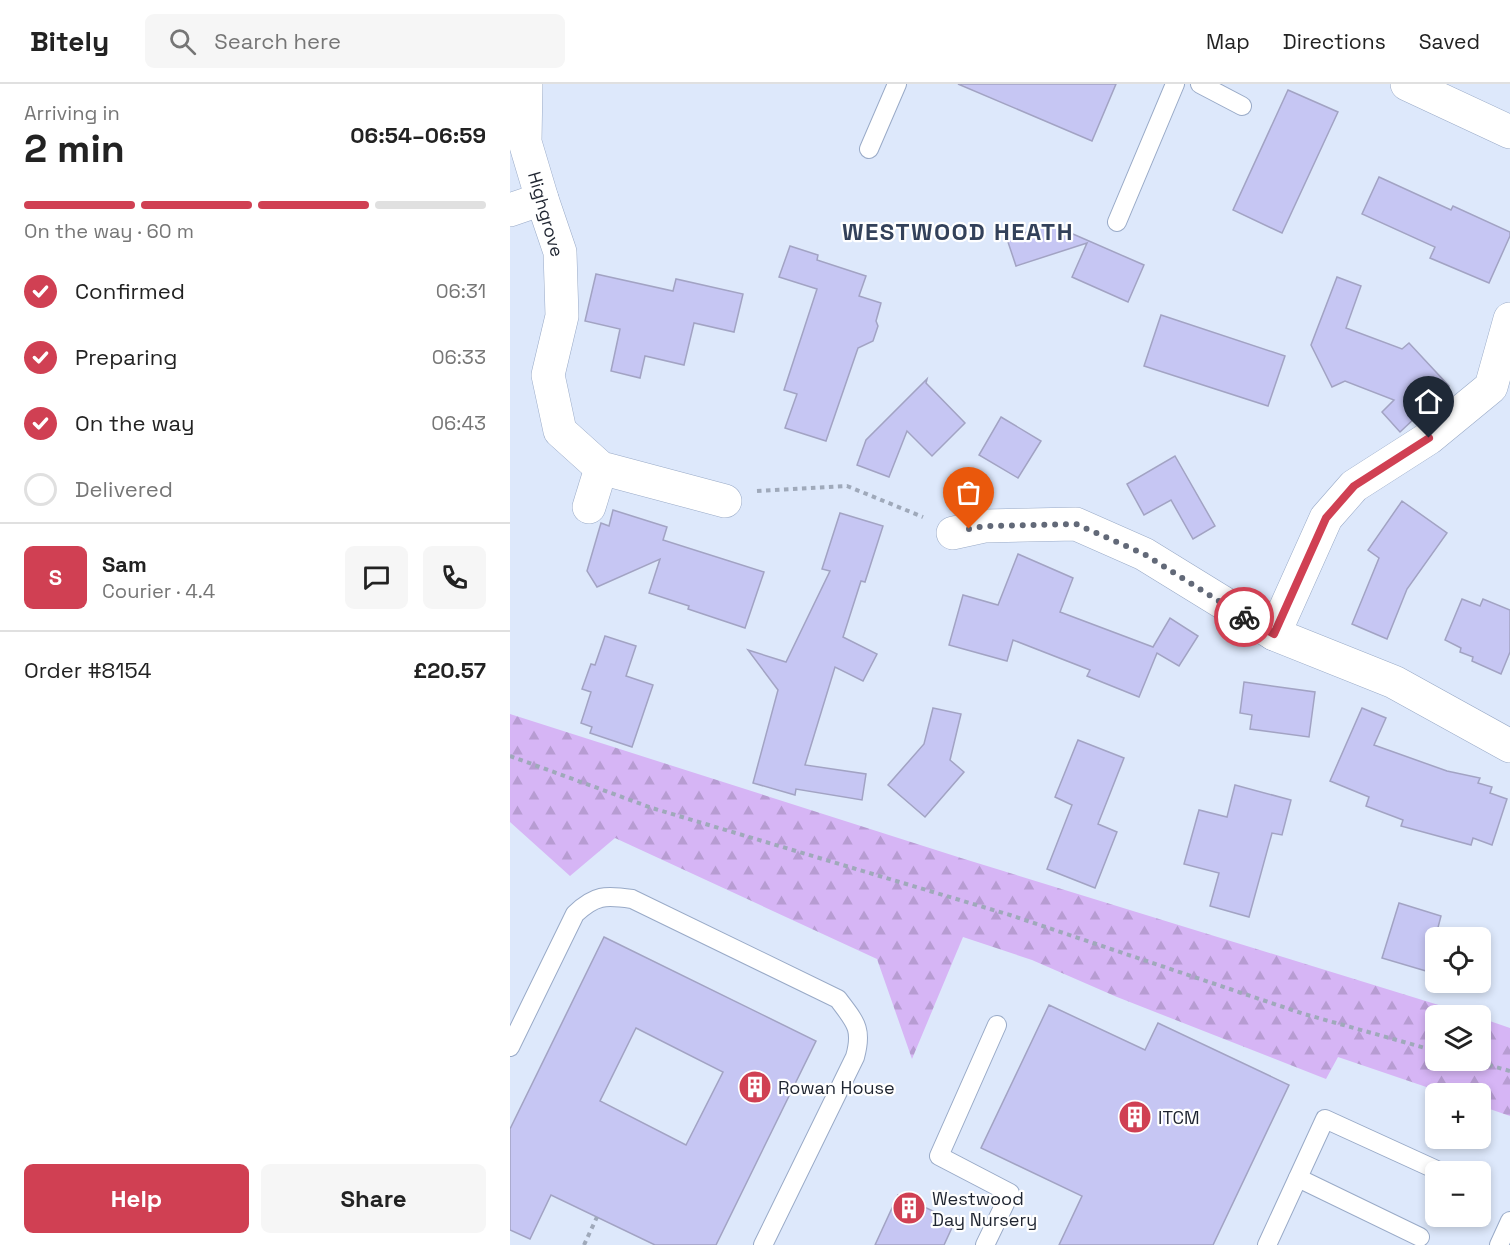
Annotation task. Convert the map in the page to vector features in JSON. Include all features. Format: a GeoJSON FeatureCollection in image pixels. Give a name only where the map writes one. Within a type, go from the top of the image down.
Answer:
{"type":"FeatureCollection","features":[{"type":"Feature","properties":{"kind":"street","name":"Highgrove"},"geometry":{"type":"LineString","coordinates":[[526,84],[525,142],[560,252],[562,316],[548,375],[560,431],[601,468],[725,501]]}},
{"type":"Feature","properties":{"kind":"street"},"geometry":{"type":"LineString","coordinates":[[1407,84],[1510,132]]}},
{"type":"Feature","properties":{"kind":"street"},"geometry":{"type":"LineString","coordinates":[[510,210],[542,199]]}},
{"type":"Feature","properties":{"kind":"street"},"geometry":{"type":"LineString","coordinates":[[1274,634],[1326,518],[1354,486],[1429,438],[1491,387],[1510,319]]}},
{"type":"Feature","properties":{"kind":"street"},"geometry":{"type":"LineString","coordinates":[[589,507],[601,468]]}},
{"type":"Feature","properties":{"kind":"street"},"geometry":{"type":"LineString","coordinates":[[953,532],[986,526],[1076,524],[1144,554],[1274,634],[1394,682],[1510,746]]}},
{"type":"Feature","properties":{"kind":"lane"},"geometry":{"type":"LineString","coordinates":[[869,149],[897,84]]}},
{"type":"Feature","properties":{"kind":"lane"},"geometry":{"type":"LineString","coordinates":[[1117,222],[1175,84]]}},
{"type":"Feature","properties":{"kind":"lane"},"geometry":{"type":"LineString","coordinates":[[1200,84],[1242,106]]}},
{"type":"Feature","properties":{"kind":"lane"},"geometry":{"type":"LineString","coordinates":[[510,1047],[575,914],[588,902],[602,896],[632,899],[838,999],[859,1031],[859,1043],[855,1057],[763,1245]]}},
{"type":"Feature","properties":{"kind":"lane"},"geometry":{"type":"LineString","coordinates":[[985,1245],[1010,1193],[939,1156],[998,1025]]}},
{"type":"Feature","properties":{"kind":"lane"},"geometry":{"type":"LineString","coordinates":[[1267,1245],[1325,1119],[1425,1165]]}},
{"type":"Feature","properties":{"kind":"lane"},"geometry":{"type":"LineString","coordinates":[[1298,1178],[1420,1237]]}},
{"type":"Feature","properties":{"kind":"lane"},"geometry":{"type":"LineString","coordinates":[[1499,1245],[1510,1221]]}},
{"type":"Feature","properties":{"kind":"path"},"geometry":{"type":"LineString","coordinates":[[725,501],[749,491],[848,486],[927,518],[953,532]]}},
{"type":"Feature","properties":{"kind":"path"},"geometry":{"type":"LineString","coordinates":[[510,756],[652,808],[1010,915],[1304,1014],[1425,1047]]}},
{"type":"Feature","properties":{"kind":"path"},"geometry":{"type":"LineString","coordinates":[[1491,1066],[1510,1071]]}},
{"type":"Feature","properties":{"kind":"path"},"geometry":{"type":"LineString","coordinates":[[584,1245],[597,1217]]}},
{"type":"Feature","properties":{"kind":"green space"},"geometry":{"type":"Polygon","coordinates":[[[510,714],[961,858],[1439,1005],[1425,1005],[1425,1071],[1491,1071],[1491,1021],[1510,1028],[1510,1116],[1491,1109],[1491,1083],[1425,1083],[1425,1087],[1338,1057],[1326,1079],[1117,997],[1032,960],[963,937],[912,1059],[877,959],[615,838],[570,876],[510,822],[510,714]]]}},
{"type":"Feature","properties":{"kind":"building"},"geometry":{"type":"Polygon","coordinates":[[[958,84],[1116,84],[1092,141],[958,84]]]}},
{"type":"Feature","properties":{"kind":"building"},"geometry":{"type":"Polygon","coordinates":[[[1288,90],[1338,112],[1282,233],[1233,210],[1288,90]]]}},
{"type":"Feature","properties":{"kind":"building"},"geometry":{"type":"Polygon","coordinates":[[[1379,177],[1451,210],[1453,206],[1510,232],[1489,283],[1430,258],[1435,247],[1362,214],[1379,177]]]}},
{"type":"Feature","properties":{"kind":"building"},"geometry":{"type":"Polygon","coordinates":[[[1050,224],[1144,265],[1128,302],[1072,277],[1087,243],[1016,266],[1007,239],[1050,224]]]}},
{"type":"Feature","properties":{"kind":"building"},"geometry":{"type":"Polygon","coordinates":[[[790,246],[818,255],[817,260],[866,276],[859,296],[881,303],[876,321],[878,326],[873,341],[858,348],[826,441],[785,428],[797,394],[784,390],[817,289],[779,277],[790,246]]]}},
{"type":"Feature","properties":{"kind":"building"},"geometry":{"type":"Polygon","coordinates":[[[596,274],[673,291],[676,279],[743,294],[734,332],[694,323],[684,365],[645,356],[640,378],[611,371],[620,329],[585,321],[596,274]]]}},
{"type":"Feature","properties":{"kind":"building"},"geometry":{"type":"Polygon","coordinates":[[[1337,277],[1361,286],[1346,328],[1402,349],[1409,343],[1449,386],[1400,432],[1382,412],[1394,400],[1345,381],[1332,387],[1311,345],[1337,277]]]}},
{"type":"Feature","properties":{"kind":"building"},"geometry":{"type":"Polygon","coordinates":[[[1161,315],[1285,356],[1268,406],[1144,366],[1161,315]]]}},
{"type":"Feature","properties":{"kind":"building"},"geometry":{"type":"Polygon","coordinates":[[[927,379],[926,383],[965,423],[932,456],[907,431],[889,477],[857,465],[866,440],[927,379]]]}},
{"type":"Feature","properties":{"kind":"building"},"geometry":{"type":"Polygon","coordinates":[[[1001,417],[1041,441],[1018,478],[979,455],[1001,417]]]}},
{"type":"Feature","properties":{"kind":"building"},"geometry":{"type":"Polygon","coordinates":[[[1175,456],[1215,526],[1193,539],[1171,500],[1144,515],[1127,484],[1175,456]]]}},
{"type":"Feature","properties":{"kind":"building"},"geometry":{"type":"Polygon","coordinates":[[[1402,501],[1447,533],[1407,589],[1387,639],[1352,624],[1379,558],[1368,550],[1402,501]]]}},
{"type":"Feature","properties":{"kind":"building"},"geometry":{"type":"Polygon","coordinates":[[[613,510],[667,527],[663,540],[764,572],[745,628],[649,593],[660,559],[597,587],[587,571],[601,523],[609,526],[613,510]]]}},
{"type":"Feature","properties":{"kind":"building"},"geometry":{"type":"Polygon","coordinates":[[[840,513],[883,526],[865,582],[861,581],[843,637],[877,654],[863,681],[835,667],[805,765],[866,774],[862,800],[796,789],[795,795],[753,783],[778,690],[748,650],[786,662],[830,571],[822,569],[840,513]]]}},
{"type":"Feature","properties":{"kind":"building"},"geometry":{"type":"Polygon","coordinates":[[[1018,554],[1073,578],[1060,612],[1153,647],[1170,618],[1198,636],[1179,666],[1157,653],[1139,697],[1087,676],[1090,670],[1013,640],[1007,661],[949,645],[963,595],[998,605],[1018,554]]]}},
{"type":"Feature","properties":{"kind":"building"},"geometry":{"type":"Polygon","coordinates":[[[1462,599],[1480,606],[1483,599],[1510,610],[1510,652],[1501,674],[1472,661],[1473,657],[1460,652],[1461,648],[1445,640],[1462,599]]]}},
{"type":"Feature","properties":{"kind":"building"},"geometry":{"type":"Polygon","coordinates":[[[605,636],[636,646],[626,676],[653,685],[632,747],[590,733],[592,727],[581,723],[591,692],[582,689],[591,664],[595,665],[605,636]]]}},
{"type":"Feature","properties":{"kind":"building"},"geometry":{"type":"Polygon","coordinates":[[[1244,682],[1315,692],[1309,737],[1250,729],[1252,715],[1240,713],[1244,682]]]}},
{"type":"Feature","properties":{"kind":"building"},"geometry":{"type":"Polygon","coordinates":[[[933,708],[961,714],[950,760],[964,772],[925,817],[888,785],[924,744],[933,708]]]}},
{"type":"Feature","properties":{"kind":"building"},"geometry":{"type":"Polygon","coordinates":[[[1362,708],[1386,718],[1374,745],[1447,771],[1480,778],[1478,783],[1492,787],[1490,793],[1507,799],[1492,845],[1473,838],[1471,845],[1401,826],[1403,820],[1366,806],[1369,797],[1330,781],[1362,708]]]}},
{"type":"Feature","properties":{"kind":"building"},"geometry":{"type":"Polygon","coordinates":[[[1078,740],[1124,758],[1098,824],[1117,832],[1095,888],[1047,869],[1072,805],[1055,797],[1078,740]]]}},
{"type":"Feature","properties":{"kind":"building"},"geometry":{"type":"Polygon","coordinates":[[[1235,785],[1291,800],[1282,835],[1272,833],[1249,917],[1210,906],[1219,873],[1184,864],[1199,810],[1227,817],[1235,785]]]}},
{"type":"Feature","properties":{"kind":"building"},"geometry":{"type":"Polygon","coordinates":[[[1399,903],[1441,916],[1438,927],[1425,927],[1425,971],[1382,958],[1399,903]]]}},
{"type":"Feature","properties":{"kind":"building","name":"Rowan House"},"geometry":{"type":"Polygon","coordinates":[[[604,937],[816,1041],[716,1245],[655,1245],[551,1195],[530,1239],[510,1230],[510,1129],[604,937]],[[636,1028],[600,1101],[686,1145],[723,1072],[636,1028]]]}},
{"type":"Feature","properties":{"kind":"building","name":"ITCM"},"geometry":{"type":"Polygon","coordinates":[[[1049,1005],[1145,1050],[1158,1023],[1289,1085],[1213,1245],[1059,1245],[1082,1196],[981,1148],[1049,1005]]]}},
{"type":"Feature","properties":{"kind":"building","name":"Westwood Day Nursery"},"geometry":{"type":"Polygon","coordinates":[[[898,1195],[955,1221],[944,1245],[875,1245],[898,1195]]]}},
{"type":"Feature","properties":{"kind":"way so far"},"geometry":{"type":"LineString","coordinates":[[969,529],[986,526],[1076,524],[1144,554],[1244,617]]}},
{"type":"Feature","properties":{"kind":"place","name":"Rowan House"},"geometry":{"type":"Point","coordinates":[755,1087]}},
{"type":"Feature","properties":{"kind":"place","name":"ITCM"},"geometry":{"type":"Point","coordinates":[1135,1117]}},
{"type":"Feature","properties":{"kind":"place","name":"Westwood Day Nursery"},"geometry":{"type":"Point","coordinates":[909,1208]}},
{"type":"Feature","properties":{"kind":"district","name":"WESTWOOD HEATH"},"geometry":{"type":"Point","coordinates":[958,231]}},
{"type":"Feature","properties":{"kind":"route"},"geometry":{"type":"LineString","coordinates":[[1244,617],[1274,634],[1326,518],[1354,486],[1429,438]]}}]}
